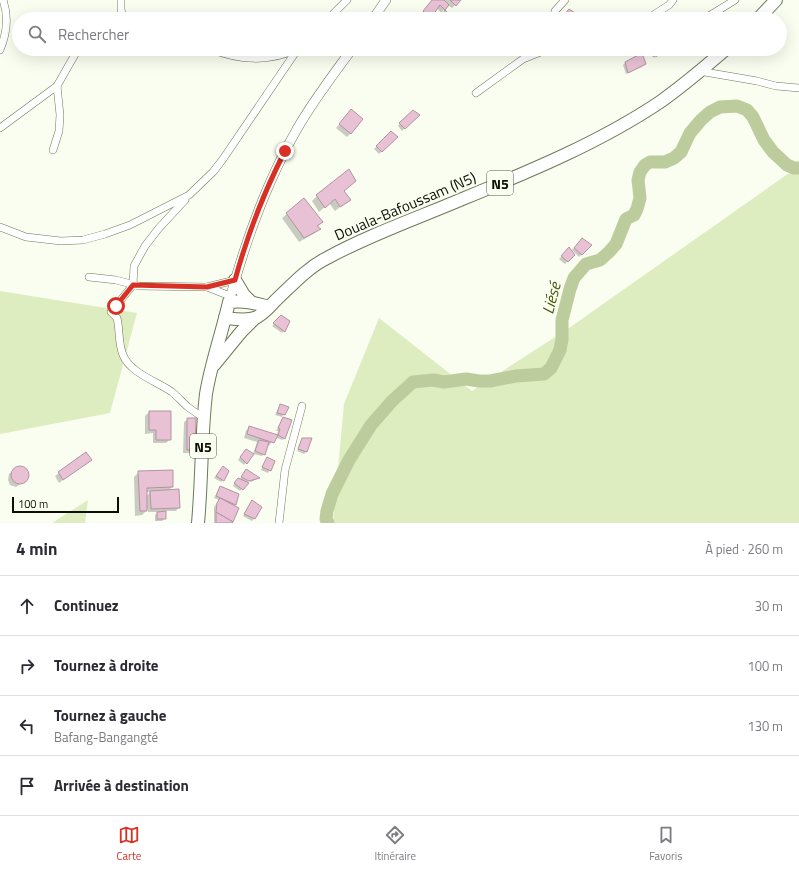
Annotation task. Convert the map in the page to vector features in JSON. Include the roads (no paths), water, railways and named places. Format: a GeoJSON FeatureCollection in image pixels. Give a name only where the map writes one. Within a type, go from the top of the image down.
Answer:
{"type":"FeatureCollection","features":[{"type":"Feature","properties":{"kind":"highway"},"geometry":{"type":"LineString","coordinates":[[765,12],[776,0]]}},
{"type":"Feature","properties":{"kind":"highway","name":"Douala-Bafoussam (N5)"},"geometry":{"type":"LineString","coordinates":[[211,369],[241,332],[255,318],[269,307],[308,270],[326,258],[382,232],[521,174],[580,147],[660,102],[717,56]]}},
{"type":"Feature","properties":{"kind":"highway"},"geometry":{"type":"LineString","coordinates":[[235,280],[244,295],[251,302]]}},
{"type":"Feature","properties":{"kind":"highway"},"geometry":{"type":"LineString","coordinates":[[230,299],[251,302],[269,307]]}},
{"type":"Feature","properties":{"kind":"highway","name":"N5"},"geometry":{"type":"LineString","coordinates":[[198,523],[204,418],[211,369],[230,299]]}},
{"type":"Feature","properties":{"kind":"highway"},"geometry":{"type":"LineString","coordinates":[[225,318],[255,318]]}},
{"type":"Feature","properties":{"kind":"street"},"geometry":{"type":"LineString","coordinates":[[0,50],[7,23],[6,10],[3,0]]}},
{"type":"Feature","properties":{"kind":"street"},"geometry":{"type":"LineString","coordinates":[[121,0],[121,12]]}},
{"type":"Feature","properties":{"kind":"street"},"geometry":{"type":"LineString","coordinates":[[335,12],[347,0]]}},
{"type":"Feature","properties":{"kind":"street"},"geometry":{"type":"LineString","coordinates":[[378,12],[386,0]]}},
{"type":"Feature","properties":{"kind":"street"},"geometry":{"type":"LineString","coordinates":[[555,11],[565,0]]}},
{"type":"Feature","properties":{"kind":"street"},"geometry":{"type":"LineString","coordinates":[[658,12],[669,5],[672,0]]}},
{"type":"Feature","properties":{"kind":"street"},"geometry":{"type":"LineString","coordinates":[[715,12],[735,0]]}},
{"type":"Feature","properties":{"kind":"street"},"geometry":{"type":"LineString","coordinates":[[0,128],[57,86],[74,56]]}},
{"type":"Feature","properties":{"kind":"street"},"geometry":{"type":"LineString","coordinates":[[232,56],[251,58],[273,56]]}},
{"type":"Feature","properties":{"kind":"street"},"geometry":{"type":"LineString","coordinates":[[204,418],[189,408],[176,395],[145,377],[123,356],[118,337],[117,318],[111,312],[133,285],[134,266],[139,255],[159,228],[189,195],[209,176],[223,159],[293,56]]}},
{"type":"Feature","properties":{"kind":"street"},"geometry":{"type":"LineString","coordinates":[[207,287],[230,299],[240,263],[272,176],[309,110],[347,56]]}},
{"type":"Feature","properties":{"kind":"street"},"geometry":{"type":"LineString","coordinates":[[476,93],[522,59],[530,56]]}},
{"type":"Feature","properties":{"kind":"street"},"geometry":{"type":"LineString","coordinates":[[699,71],[776,86],[799,88]]}},
{"type":"Feature","properties":{"kind":"street"},"geometry":{"type":"LineString","coordinates":[[53,150],[59,131],[60,115],[57,86]]}},
{"type":"Feature","properties":{"kind":"street"},"geometry":{"type":"LineString","coordinates":[[0,227],[26,237],[61,241],[83,240],[130,225],[189,195]]}},
{"type":"Feature","properties":{"kind":"street"},"geometry":{"type":"LineString","coordinates":[[89,277],[116,280],[133,285],[207,287],[235,280]]}},
{"type":"Feature","properties":{"kind":"street"},"geometry":{"type":"LineString","coordinates":[[278,523],[284,470],[302,406]]}},
{"type":"Feature","properties":{"kind":"waterway","name":"Liésé"},"geometry":{"type":"LineString","coordinates":[[328,523],[326,519],[327,511],[332,494],[349,460],[371,425],[392,401],[413,382],[433,380],[444,382],[466,379],[490,381],[516,376],[544,374],[551,368],[560,350],[562,339],[562,320],[574,278],[586,264],[600,260],[616,244],[626,219],[634,215],[637,209],[640,198],[638,180],[640,172],[645,165],[650,162],[665,162],[674,158],[681,152],[690,133],[710,112],[720,107],[737,106],[747,110],[753,117],[764,140],[773,152],[787,165],[794,168],[799,168]]}}]}
